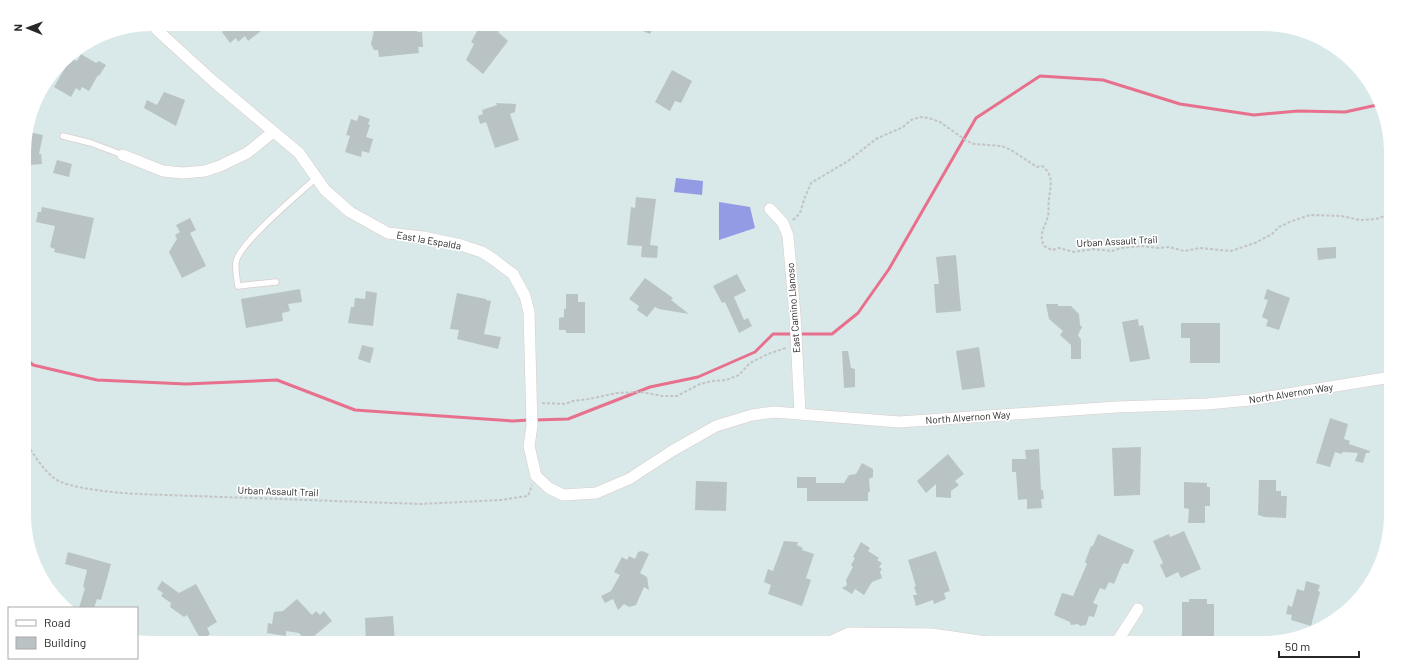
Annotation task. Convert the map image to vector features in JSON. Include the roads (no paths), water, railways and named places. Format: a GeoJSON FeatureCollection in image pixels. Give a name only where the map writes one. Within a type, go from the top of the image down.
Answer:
{"type":"FeatureCollection","features":[{"type":"Feature","properties":{"kind":"street","name":"East la Espalda"},"geometry":{"type":"LineString","coordinates":[[158,31],[299,153],[325,190],[350,212],[388,233],[423,237],[461,245],[482,252],[493,258],[513,274],[525,296],[529,312],[531,334],[532,426],[529,446],[536,476],[549,488],[563,495]]}},
{"type":"Feature","properties":{"kind":"street"},"geometry":{"type":"LineString","coordinates":[[122,155],[163,171],[193,173],[220,166],[247,153],[273,132]]}},
{"type":"Feature","properties":{"kind":"street","name":"East Camino Llanoso"},"geometry":{"type":"LineString","coordinates":[[770,209],[783,223],[788,236],[795,315],[800,414]]}},
{"type":"Feature","properties":{"kind":"street","name":"North Alvernon Way"},"geometry":{"type":"LineString","coordinates":[[563,495],[596,493],[629,479],[672,451],[716,426],[752,415],[774,412],[900,422],[1116,406],[1207,404],[1250,400],[1384,378]]}},
{"type":"Feature","properties":{"kind":"street"},"geometry":{"type":"LineString","coordinates":[[1121,636],[1138,609]]}},
{"type":"Feature","properties":{"kind":"street"},"geometry":{"type":"LineString","coordinates":[[842,636],[849,633],[932,634],[946,636]]}},
{"type":"Feature","properties":{"kind":"lane"},"geometry":{"type":"LineString","coordinates":[[63,136],[91,143],[122,155]]}},
{"type":"Feature","properties":{"kind":"lane"},"geometry":{"type":"LineString","coordinates":[[276,282],[238,286],[236,261],[241,250],[261,229],[316,178]]}},
{"type":"Feature","properties":{"kind":"waterway"},"geometry":{"type":"LineString","coordinates":[[799,334],[832,334],[858,313],[889,269],[976,118],[1040,76],[1103,80],[1180,104],[1254,115],[1298,111],[1345,112],[1375,105]]}},
{"type":"Feature","properties":{"kind":"waterway"},"geometry":{"type":"LineString","coordinates":[[534,420],[568,419],[650,387],[698,377],[755,352],[773,334],[793,334]]}},
{"type":"Feature","properties":{"kind":"waterway"},"geometry":{"type":"LineString","coordinates":[[31,363],[33,365],[97,380],[186,384],[277,380],[355,410],[513,421],[529,420]]}}]}
